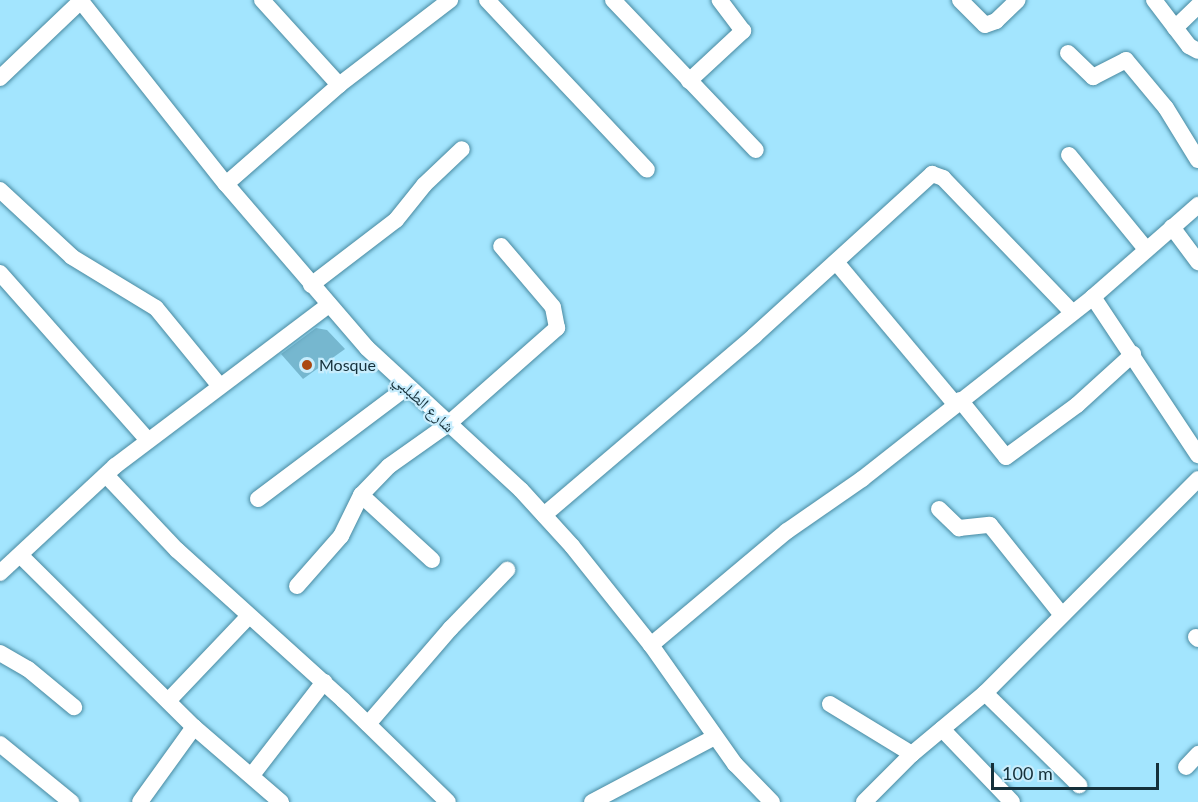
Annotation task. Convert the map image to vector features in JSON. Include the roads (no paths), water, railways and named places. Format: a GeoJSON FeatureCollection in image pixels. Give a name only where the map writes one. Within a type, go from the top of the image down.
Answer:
{"type":"FeatureCollection","features":[{"type":"Feature","properties":{"kind":"street"},"geometry":{"type":"LineString","coordinates":[[0,78],[81,0]]}},
{"type":"Feature","properties":{"kind":"street","name":"شارع الطبلبي"},"geometry":{"type":"LineString","coordinates":[[81,0],[226,184],[311,285],[407,387],[544,515],[651,645],[735,764],[772,802]]}},
{"type":"Feature","properties":{"kind":"street"},"geometry":{"type":"LineString","coordinates":[[262,0],[339,86]]}},
{"type":"Feature","properties":{"kind":"street"},"geometry":{"type":"LineString","coordinates":[[226,184],[339,86],[449,0]]}},
{"type":"Feature","properties":{"kind":"street"},"geometry":{"type":"LineString","coordinates":[[487,0],[647,170]]}},
{"type":"Feature","properties":{"kind":"street"},"geometry":{"type":"LineString","coordinates":[[612,0],[756,150]]}},
{"type":"Feature","properties":{"kind":"street"},"geometry":{"type":"LineString","coordinates":[[689,81],[744,31],[720,0]]}},
{"type":"Feature","properties":{"kind":"street"},"geometry":{"type":"LineString","coordinates":[[960,0],[985,25],[996,21],[1018,0]]}},
{"type":"Feature","properties":{"kind":"street"},"geometry":{"type":"LineString","coordinates":[[1154,0],[1175,28],[1198,51]]}},
{"type":"Feature","properties":{"kind":"street"},"geometry":{"type":"LineString","coordinates":[[1175,28],[1198,6]]}},
{"type":"Feature","properties":{"kind":"street"},"geometry":{"type":"LineString","coordinates":[[1068,53],[1094,77],[1126,60],[1166,108],[1198,160]]}},
{"type":"Feature","properties":{"kind":"street"},"geometry":{"type":"LineString","coordinates":[[311,285],[396,220],[424,185],[462,149]]}},
{"type":"Feature","properties":{"kind":"street"},"geometry":{"type":"LineString","coordinates":[[1069,155],[1145,248]]}},
{"type":"Feature","properties":{"kind":"street"},"geometry":{"type":"LineString","coordinates":[[544,515],[837,262],[928,176],[938,174],[1072,312]]}},
{"type":"Feature","properties":{"kind":"street"},"geometry":{"type":"LineString","coordinates":[[0,190],[72,257],[156,308],[219,385]]}},
{"type":"Feature","properties":{"kind":"street"},"geometry":{"type":"LineString","coordinates":[[651,645],[787,531],[862,479],[1093,297],[1145,248],[1198,205]]}},
{"type":"Feature","properties":{"kind":"street"},"geometry":{"type":"LineString","coordinates":[[1173,227],[1198,262]]}},
{"type":"Feature","properties":{"kind":"street"},"geometry":{"type":"LineString","coordinates":[[297,586],[341,536],[361,495],[389,466],[447,425],[557,328],[553,307],[501,246]]}},
{"type":"Feature","properties":{"kind":"street"},"geometry":{"type":"LineString","coordinates":[[837,262],[1006,457],[1077,405],[1133,354]]}},
{"type":"Feature","properties":{"kind":"street"},"geometry":{"type":"LineString","coordinates":[[0,273],[148,440]]}},
{"type":"Feature","properties":{"kind":"street"},"geometry":{"type":"LineString","coordinates":[[1093,297],[1198,455]]}},
{"type":"Feature","properties":{"kind":"street"},"geometry":{"type":"LineString","coordinates":[[0,573],[21,556],[105,474],[219,385],[329,305]]}},
{"type":"Feature","properties":{"kind":"street"},"geometry":{"type":"LineString","coordinates":[[258,499],[407,387]]}},
{"type":"Feature","properties":{"kind":"street"},"geometry":{"type":"LineString","coordinates":[[105,474],[177,550],[324,682],[448,802]]}},
{"type":"Feature","properties":{"kind":"street"},"geometry":{"type":"LineString","coordinates":[[864,802],[912,754],[985,693],[1061,614],[1198,479]]}},
{"type":"Feature","properties":{"kind":"street"},"geometry":{"type":"LineString","coordinates":[[361,495],[432,560]]}},
{"type":"Feature","properties":{"kind":"street"},"geometry":{"type":"LineString","coordinates":[[939,509],[959,528],[990,525],[1061,614]]}},
{"type":"Feature","properties":{"kind":"street"},"geometry":{"type":"LineString","coordinates":[[21,556],[194,727],[281,802]]}},
{"type":"Feature","properties":{"kind":"street"},"geometry":{"type":"LineString","coordinates":[[368,724],[451,628],[507,570]]}},
{"type":"Feature","properties":{"kind":"street"},"geometry":{"type":"LineString","coordinates":[[168,701],[249,616]]}},
{"type":"Feature","properties":{"kind":"street"},"geometry":{"type":"LineString","coordinates":[[0,652],[23,666],[74,707]]}},
{"type":"Feature","properties":{"kind":"street"},"geometry":{"type":"LineString","coordinates":[[252,775],[324,682]]}},
{"type":"Feature","properties":{"kind":"street"},"geometry":{"type":"LineString","coordinates":[[985,693],[1079,785]]}},
{"type":"Feature","properties":{"kind":"street"},"geometry":{"type":"LineString","coordinates":[[830,704],[912,754]]}},
{"type":"Feature","properties":{"kind":"street"},"geometry":{"type":"LineString","coordinates":[[140,802],[194,727]]}},
{"type":"Feature","properties":{"kind":"street"},"geometry":{"type":"LineString","coordinates":[[942,729],[1012,802]]}},
{"type":"Feature","properties":{"kind":"street"},"geometry":{"type":"LineString","coordinates":[[592,802],[715,737]]}},
{"type":"Feature","properties":{"kind":"street"},"geometry":{"type":"LineString","coordinates":[[0,744],[72,802]]}},
{"type":"Feature","properties":{"kind":"street"},"geometry":{"type":"LineString","coordinates":[[1186,766],[1198,754]]}},
{"type":"Feature","properties":{"kind":"place","name":"Mosque"},"geometry":{"type":"Point","coordinates":[307,365]}}]}
